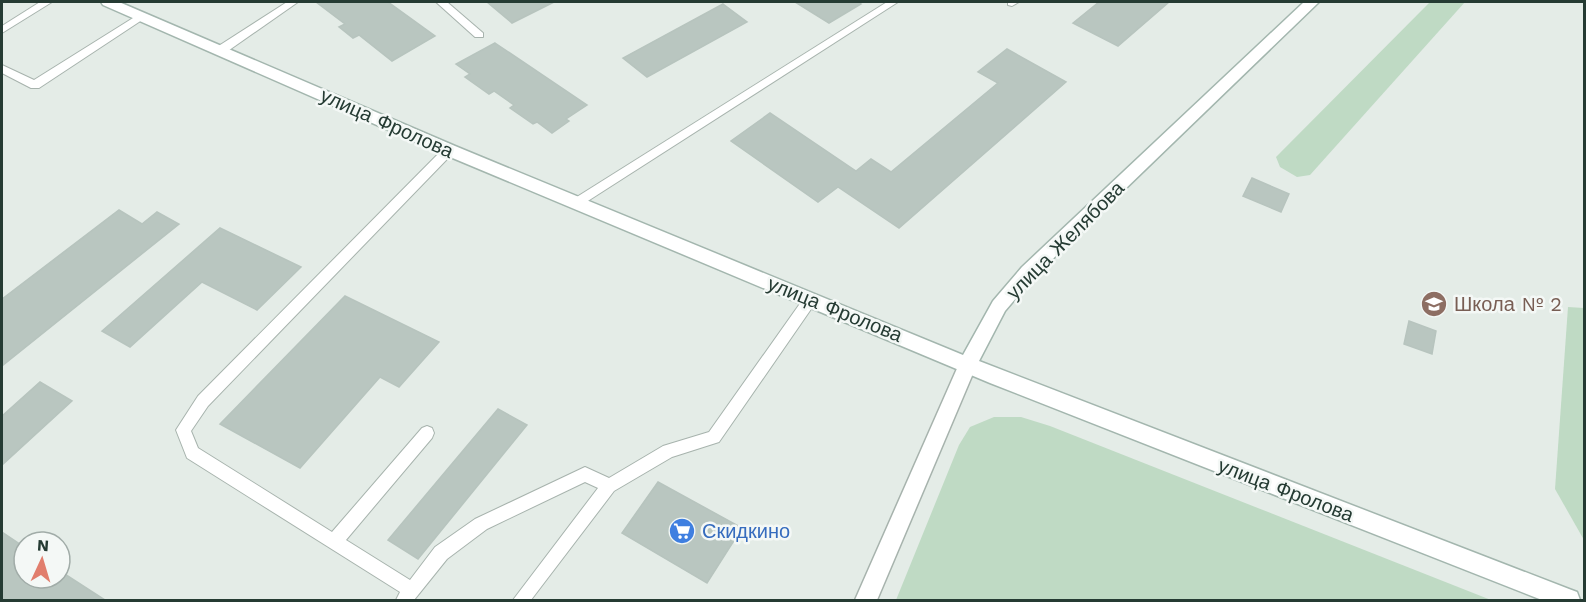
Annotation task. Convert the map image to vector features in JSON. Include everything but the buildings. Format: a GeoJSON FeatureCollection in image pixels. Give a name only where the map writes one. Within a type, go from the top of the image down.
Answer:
{"type":"FeatureCollection","features":[{"type":"Feature","properties":{"kind":"street","name":"улица Фролова"},"geometry":{"type":"LineString","coordinates":[[108,2],[449,150],[968,364],[1569,600]]}},
{"type":"Feature","properties":{"kind":"street","name":"улица Желябова"},"geometry":{"type":"LineString","coordinates":[[866,600],[968,364],[999,306],[1029,272],[1312,2]]}},
{"type":"Feature","properties":{"kind":"lane"},"geometry":{"type":"LineString","coordinates":[[2,30],[48,2]]}},
{"type":"Feature","properties":{"kind":"lane"},"geometry":{"type":"LineString","coordinates":[[221,50],[293,2]]}},
{"type":"Feature","properties":{"kind":"lane"},"geometry":{"type":"LineString","coordinates":[[441,2],[479,35]]}},
{"type":"Feature","properties":{"kind":"lane"},"geometry":{"type":"LineString","coordinates":[[576,203],[893,2]]}},
{"type":"Feature","properties":{"kind":"lane"},"geometry":{"type":"LineString","coordinates":[[2,69],[35,85],[141,16]]}},
{"type":"Feature","properties":{"kind":"lane"},"geometry":{"type":"LineString","coordinates":[[449,150],[203,401],[183,430],[192,453],[334,542],[407,595],[441,553],[481,524],[585,474],[609,486]]}},
{"type":"Feature","properties":{"kind":"lane"},"geometry":{"type":"LineString","coordinates":[[521,600],[609,486],[668,451],[714,437],[811,299]]}},
{"type":"Feature","properties":{"kind":"lane"},"geometry":{"type":"LineString","coordinates":[[334,542],[427,432]]}},
{"type":"Feature","properties":{"kind":"green space"},"geometry":{"type":"Polygon","coordinates":[[[1430,2],[1465,2],[1310,175],[1297,177],[1280,167],[1276,157],[1430,2]]]}},
{"type":"Feature","properties":{"kind":"green space"},"geometry":{"type":"Polygon","coordinates":[[[1568,307],[1584,308],[1584,540],[1555,489],[1568,307]]]}},
{"type":"Feature","properties":{"kind":"green space"},"geometry":{"type":"Polygon","coordinates":[[[994,417],[1021,417],[1050,426],[1491,600],[896,600],[959,445],[970,427],[994,417]]]}},
{"type":"Feature","properties":{"kind":"place","name":"Школа № 2"},"geometry":{"type":"Point","coordinates":[1434,304]}},
{"type":"Feature","properties":{"kind":"place","name":"Скидкино"},"geometry":{"type":"Point","coordinates":[682,531]}}]}
